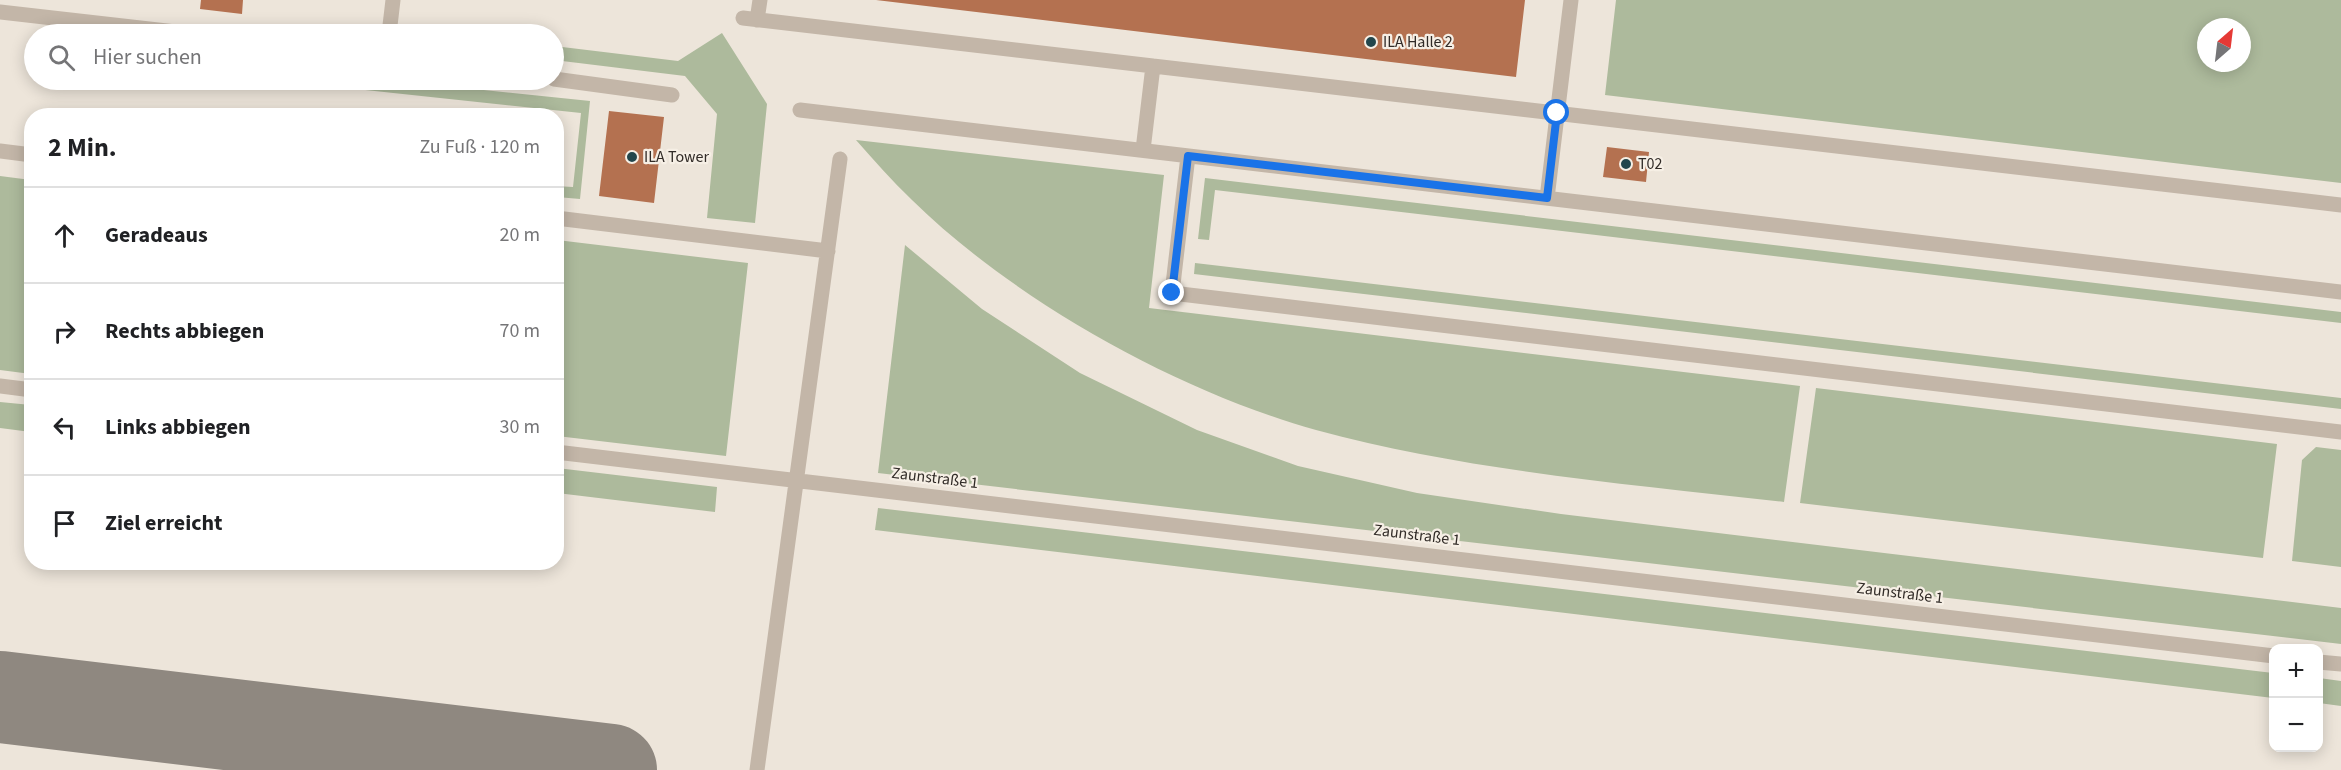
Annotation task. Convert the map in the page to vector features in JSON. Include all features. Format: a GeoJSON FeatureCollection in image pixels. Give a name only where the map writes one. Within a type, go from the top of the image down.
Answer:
{"type":"FeatureCollection","features":[{"type":"Feature","properties":{"kind":"lane"},"geometry":{"type":"LineString","coordinates":[[390,24],[393,0]]}},
{"type":"Feature","properties":{"kind":"lane"},"geometry":{"type":"LineString","coordinates":[[760,0],[750,19],[2341,205]]}},
{"type":"Feature","properties":{"kind":"lane"},"geometry":{"type":"LineString","coordinates":[[1547,198],[1571,0]]}},
{"type":"Feature","properties":{"kind":"lane"},"geometry":{"type":"LineString","coordinates":[[0,12],[105,24]]}},
{"type":"Feature","properties":{"kind":"lane"},"geometry":{"type":"LineString","coordinates":[[1143,150],[1154,66]]}},
{"type":"Feature","properties":{"kind":"lane"},"geometry":{"type":"LineString","coordinates":[[564,80],[672,95]]}},
{"type":"Feature","properties":{"kind":"lane"},"geometry":{"type":"LineString","coordinates":[[800,110],[2341,292]]}},
{"type":"Feature","properties":{"kind":"lane"},"geometry":{"type":"LineString","coordinates":[[0,151],[24,154]]}},
{"type":"Feature","properties":{"kind":"lane"},"geometry":{"type":"LineString","coordinates":[[1188,156],[1172,293],[2341,432]]}},
{"type":"Feature","properties":{"kind":"lane"},"geometry":{"type":"LineString","coordinates":[[757,770],[840,159]]}},
{"type":"Feature","properties":{"kind":"lane"},"geometry":{"type":"LineString","coordinates":[[564,219],[828,251]]}},
{"type":"Feature","properties":{"kind":"lane"},"geometry":{"type":"LineString","coordinates":[[0,386],[24,389]]}},
{"type":"Feature","properties":{"kind":"lane","name":"Zaunstraße 1"},"geometry":{"type":"LineString","coordinates":[[564,453],[2269,655]]}},
{"type":"Feature","properties":{"kind":"lane"},"geometry":{"type":"LineString","coordinates":[[2323,662],[2341,664]]}},
{"type":"Feature","properties":{"kind":"green space"},"geometry":{"type":"Polygon","coordinates":[[[1616,0],[2341,0],[2341,183],[1605,95],[1616,0]]]}},
{"type":"Feature","properties":{"kind":"green space"},"geometry":{"type":"Polygon","coordinates":[[[722,33],[767,104],[755,223],[707,218],[717,114],[685,76],[564,61],[564,47],[678,61],[722,33]]]}},
{"type":"Feature","properties":{"kind":"green space"},"geometry":{"type":"Polygon","coordinates":[[[366,90],[484,90],[590,101],[580,199],[564,198],[564,186],[573,187],[581,113],[564,111],[564,108],[534,108],[366,90]]]}},
{"type":"Feature","properties":{"kind":"green space"},"geometry":{"type":"Polygon","coordinates":[[[856,140],[1164,175],[1149,308],[1800,386],[1784,502],[1548,475],[1431,456],[1316,430],[1209,392],[1154,367],[1100,338],[1048,307],[999,273],[953,237],[905,193],[856,140]]]}},
{"type":"Feature","properties":{"kind":"green space"},"geometry":{"type":"Polygon","coordinates":[[[0,176],[24,179],[24,373],[0,370],[0,176]]]}},
{"type":"Feature","properties":{"kind":"green space"},"geometry":{"type":"Polygon","coordinates":[[[1205,178],[2341,312],[2341,323],[1215,190],[1209,240],[1198,239],[1205,178]]]}},
{"type":"Feature","properties":{"kind":"green space"},"geometry":{"type":"Polygon","coordinates":[[[564,241],[748,263],[726,456],[564,437],[564,241]]]}},
{"type":"Feature","properties":{"kind":"green space"},"geometry":{"type":"Polygon","coordinates":[[[905,245],[982,309],[1080,373],[1197,430],[1298,466],[1417,493],[1561,514],[2341,608],[2341,644],[878,473],[905,245]]]}},
{"type":"Feature","properties":{"kind":"green space"},"geometry":{"type":"Polygon","coordinates":[[[1195,263],[2341,398],[2341,409],[1194,274],[1195,263]]]}},
{"type":"Feature","properties":{"kind":"green space"},"geometry":{"type":"Polygon","coordinates":[[[1816,388],[2277,444],[2263,558],[1800,503],[1816,388]]]}},
{"type":"Feature","properties":{"kind":"green space"},"geometry":{"type":"Polygon","coordinates":[[[0,402],[24,404],[24,431],[0,428],[0,402]]]}},
{"type":"Feature","properties":{"kind":"green space"},"geometry":{"type":"Polygon","coordinates":[[[2316,447],[2341,450],[2341,567],[2292,561],[2302,460],[2316,447]]]}},
{"type":"Feature","properties":{"kind":"green space"},"geometry":{"type":"Polygon","coordinates":[[[564,469],[717,487],[715,512],[564,494],[564,469]]]}},
{"type":"Feature","properties":{"kind":"green space"},"geometry":{"type":"Polygon","coordinates":[[[878,508],[2269,673],[2269,698],[875,530],[878,508]]]}},
{"type":"Feature","properties":{"kind":"green space"},"geometry":{"type":"Polygon","coordinates":[[[2323,679],[2341,681],[2341,706],[2323,704],[2323,679]]]}},
{"type":"Feature","properties":{"kind":"building"},"geometry":{"type":"Polygon","coordinates":[[[201,0],[243,0],[242,14],[200,9],[201,0]]]}},
{"type":"Feature","properties":{"kind":"building","name":"ILA Halle 2"},"geometry":{"type":"Polygon","coordinates":[[[876,0],[1525,0],[1516,77],[876,0]]]}},
{"type":"Feature","properties":{"kind":"building","name":"ILA Tower"},"geometry":{"type":"Polygon","coordinates":[[[609,111],[664,117],[654,203],[599,196],[609,111]]]}},
{"type":"Feature","properties":{"kind":"building","name":"T02"},"geometry":{"type":"Polygon","coordinates":[[[1607,147],[1649,152],[1646,182],[1603,177],[1607,147]]]}},
{"type":"Feature","properties":{"kind":"taxiway"},"geometry":{"type":"LineString","coordinates":[[0,697],[611,770]]}},
{"type":"Feature","properties":{"kind":"place","name":"ILA Halle 2"},"geometry":{"type":"Point","coordinates":[1371,42]}},
{"type":"Feature","properties":{"kind":"place","name":"ILA Tower"},"geometry":{"type":"Point","coordinates":[632,157]}},
{"type":"Feature","properties":{"kind":"place","name":"T02"},"geometry":{"type":"Point","coordinates":[1626,164]}},
{"type":"Feature","properties":{"kind":"route"},"geometry":{"type":"LineString","coordinates":[[1172,293],[1188,156],[1547,198],[1557,113]]}}]}
